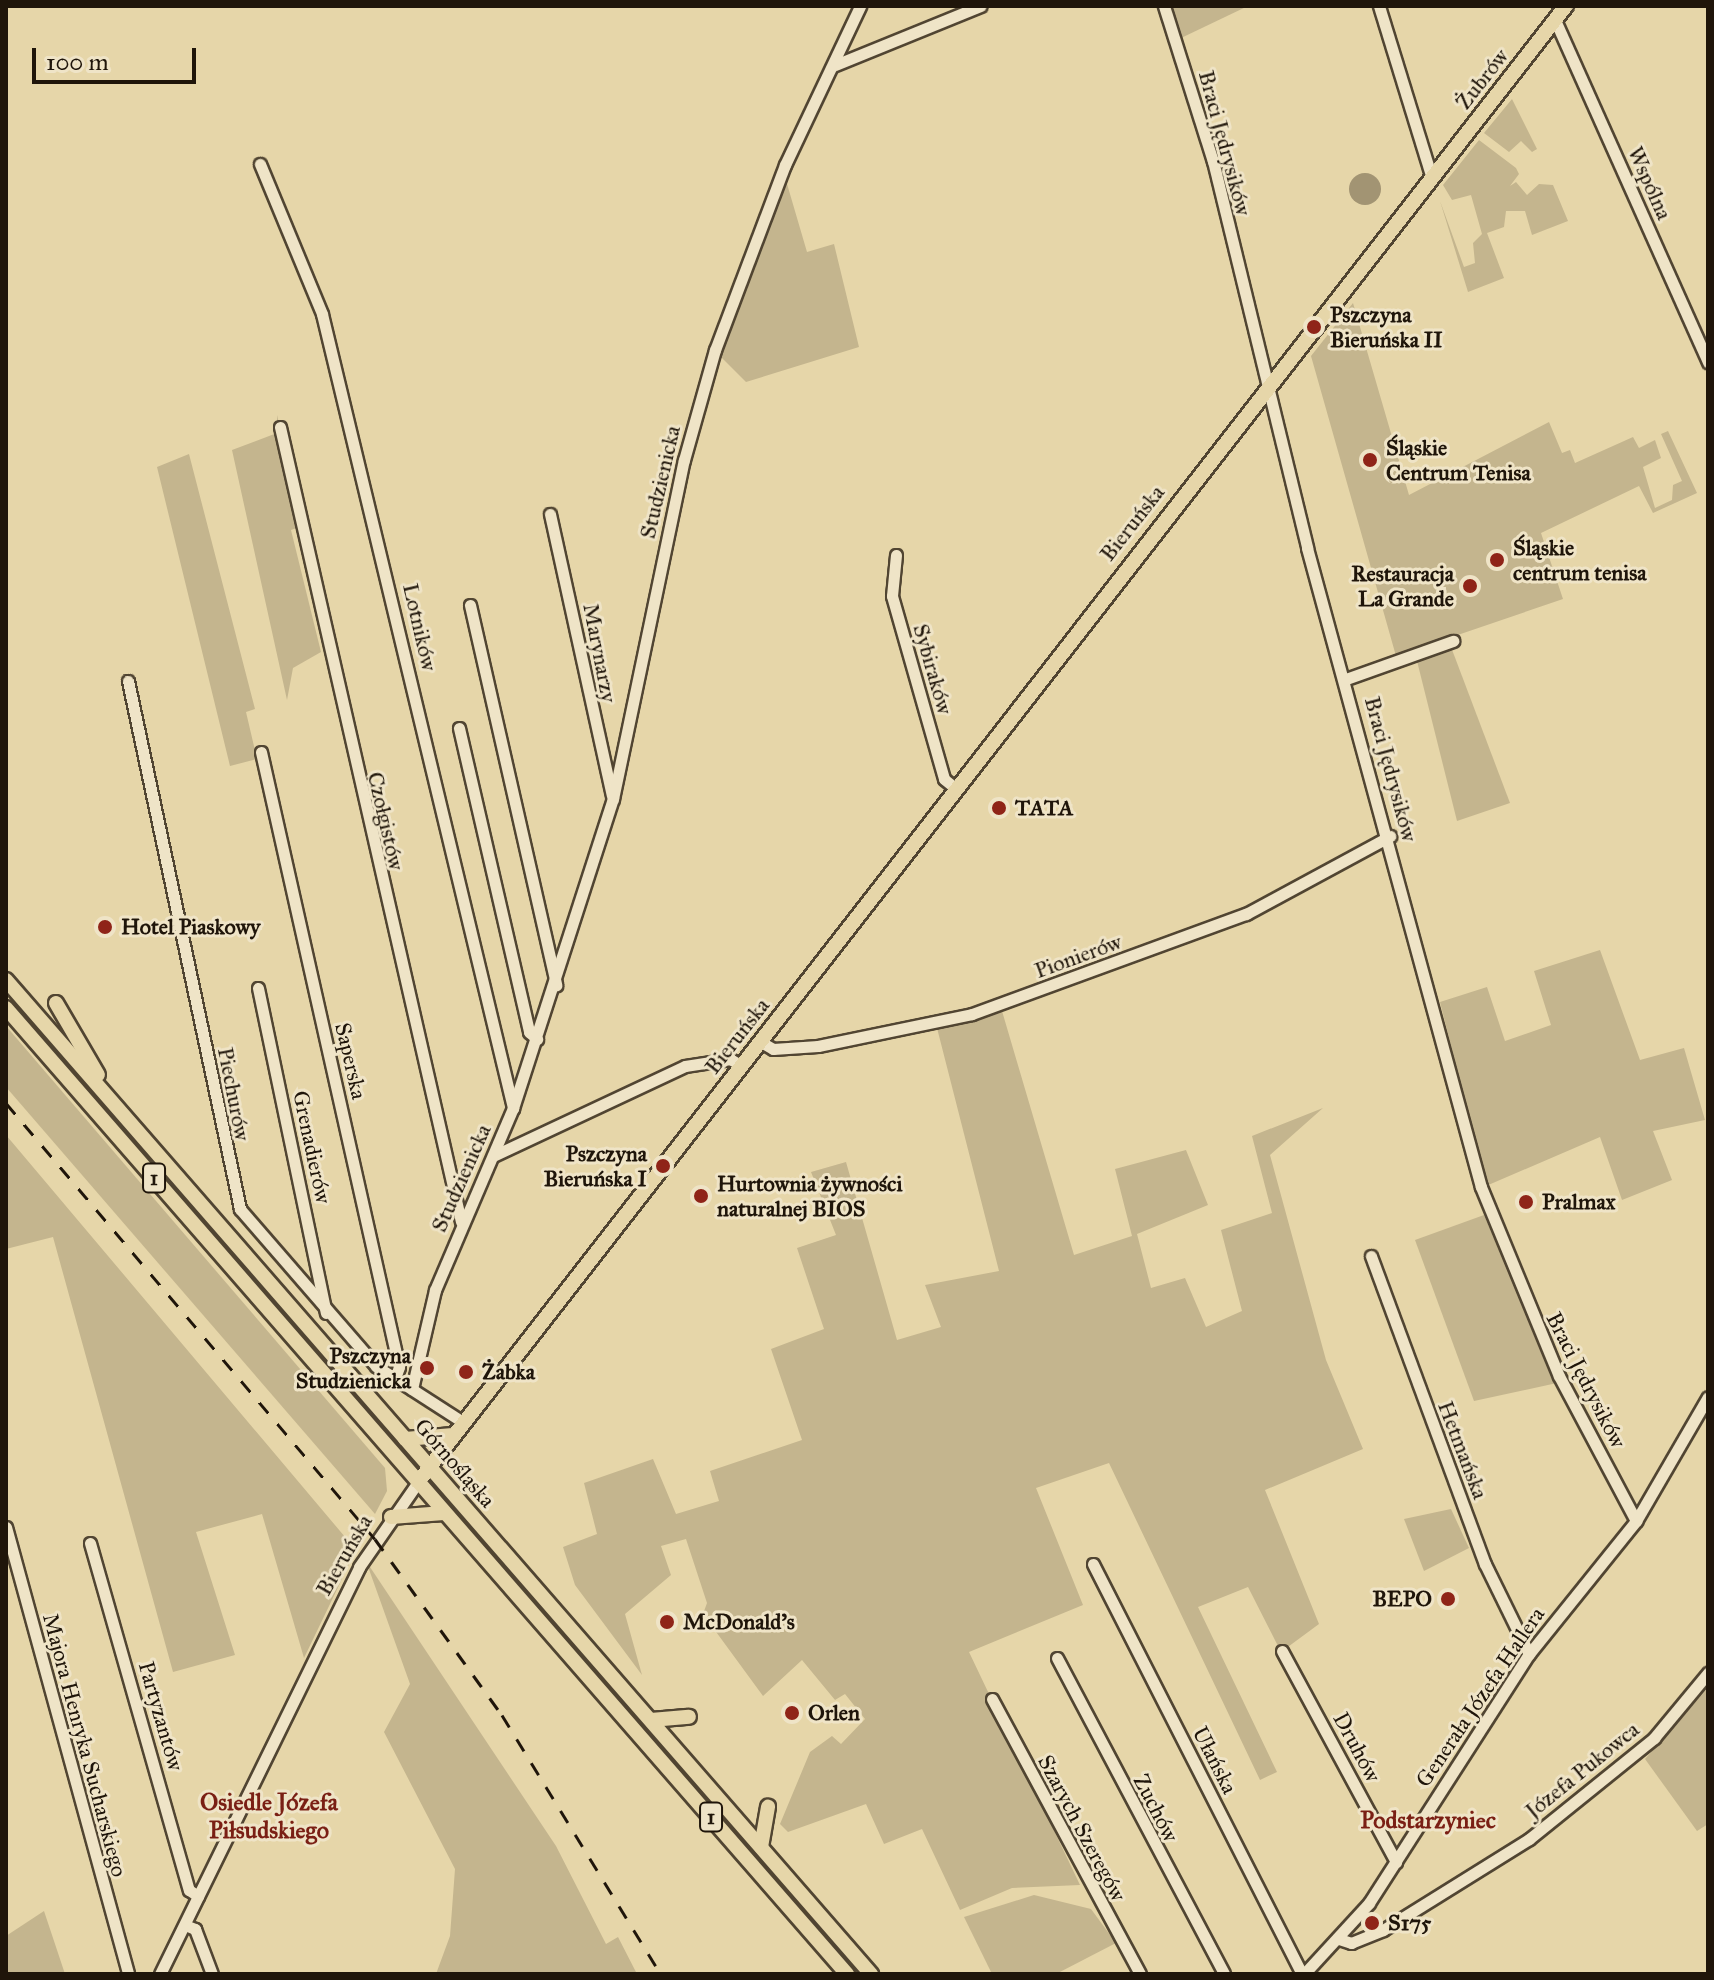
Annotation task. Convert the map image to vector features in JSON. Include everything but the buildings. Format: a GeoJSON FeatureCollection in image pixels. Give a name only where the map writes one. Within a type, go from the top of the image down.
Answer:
{"type":"FeatureCollection","features":[{"type":"Feature","properties":{"kind":"main road","name":"Żubrów"},"geometry":{"type":"LineString","coordinates":[[1432,178],[1566,6]]}},
{"type":"Feature","properties":{"kind":"main road","name":"Bieruńska"},"geometry":{"type":"LineString","coordinates":[[418,1482],[1432,178]]}},
{"type":"Feature","properties":{"kind":"main road","name":"Górnośląska"},"geometry":{"type":"LineString","coordinates":[[6,980],[871,1974]]}},
{"type":"Feature","properties":{"kind":"main road"},"geometry":{"type":"LineString","coordinates":[[56,1003],[111,1101]]}},
{"type":"Feature","properties":{"kind":"main road","name":"Górnośląska"},"geometry":{"type":"LineString","coordinates":[[6,1008],[847,1974]]}},
{"type":"Feature","properties":{"kind":"main road"},"geometry":{"type":"LineString","coordinates":[[405,1439],[453,1435]]}},
{"type":"Feature","properties":{"kind":"main road"},"geometry":{"type":"LineString","coordinates":[[391,1517],[444,1513]]}},
{"type":"Feature","properties":{"kind":"main road"},"geometry":{"type":"LineString","coordinates":[[651,1720],[689,1717]]}},
{"type":"Feature","properties":{"kind":"main road"},"geometry":{"type":"LineString","coordinates":[[761,1847],[768,1807]]}},
{"type":"Feature","properties":{"kind":"street","name":"Studzienicka"},"geometry":{"type":"LineString","coordinates":[[412,1389],[435,1290],[513,1108],[556,985],[613,799],[684,460],[715,350],[785,165],[835,65],[860,6]]}},
{"type":"Feature","properties":{"kind":"street"},"geometry":{"type":"LineString","coordinates":[[835,65],[980,6]]}},
{"type":"Feature","properties":{"kind":"street","name":"Braci Jędrysików"},"geometry":{"type":"LineString","coordinates":[[1164,6],[1213,161],[1266,389],[1390,836],[1481,1187],[1559,1376],[1636,1521]]}},
{"type":"Feature","properties":{"kind":"street"},"geometry":{"type":"LineString","coordinates":[[1379,6],[1432,178]]}},
{"type":"Feature","properties":{"kind":"street","name":"Wspólna"},"geometry":{"type":"LineString","coordinates":[[1555,20],[1708,362]]}},
{"type":"Feature","properties":{"kind":"street","name":"Lotników"},"geometry":{"type":"LineString","coordinates":[[260,164],[322,314],[513,1108]]}},
{"type":"Feature","properties":{"kind":"street","name":"Czołgistów"},"geometry":{"type":"LineString","coordinates":[[280,427],[462,1222]]}},
{"type":"Feature","properties":{"kind":"street","name":"Marynarzy"},"geometry":{"type":"LineString","coordinates":[[550,514],[613,799]]}},
{"type":"Feature","properties":{"kind":"street","name":"Sybiraków"},"geometry":{"type":"LineString","coordinates":[[896,555],[892,596],[944,779],[955,788]]}},
{"type":"Feature","properties":{"kind":"street"},"geometry":{"type":"LineString","coordinates":[[470,605],[556,985]]}},
{"type":"Feature","properties":{"kind":"street"},"geometry":{"type":"LineString","coordinates":[[1346,679],[1453,641]]}},
{"type":"Feature","properties":{"kind":"street","name":"Piechurów"},"geometry":{"type":"LineString","coordinates":[[128,681],[233,1190],[251,1227],[326,1314],[395,1378],[463,1422]]}},
{"type":"Feature","properties":{"kind":"street"},"geometry":{"type":"LineString","coordinates":[[459,728],[529,1032],[537,1039]]}},
{"type":"Feature","properties":{"kind":"street","name":"Saperska"},"geometry":{"type":"LineString","coordinates":[[261,752],[399,1367],[395,1378]]}},
{"type":"Feature","properties":{"kind":"street","name":"Pionierów"},"geometry":{"type":"LineString","coordinates":[[761,1042],[773,1049],[856,1040],[1054,988],[1246,914],[1390,836]]}},
{"type":"Feature","properties":{"kind":"street","name":"Grenadierów"},"geometry":{"type":"LineString","coordinates":[[258,988],[326,1314]]}},
{"type":"Feature","properties":{"kind":"street"},"geometry":{"type":"LineString","coordinates":[[493,1156],[685,1066],[730,1059],[742,1066]]}},
{"type":"Feature","properties":{"kind":"street","name":"Hetmańska"},"geometry":{"type":"LineString","coordinates":[[1371,1256],[1485,1564],[1529,1654]]}},
{"type":"Feature","properties":{"kind":"street","name":"Generała Józefa Hallera"},"geometry":{"type":"LineString","coordinates":[[1303,1974],[1339,1939],[1396,1862],[1529,1654],[1636,1521],[1708,1397]]}},
{"type":"Feature","properties":{"kind":"street","name":"Bieruńska"},"geometry":{"type":"LineString","coordinates":[[160,1974],[353,1580],[391,1517],[418,1482]]}},
{"type":"Feature","properties":{"kind":"street","name":"Majora Henryka Sucharskiego"},"geometry":{"type":"LineString","coordinates":[[6,1527],[128,1974]]}},
{"type":"Feature","properties":{"kind":"street","name":"Partyzantów"},"geometry":{"type":"LineString","coordinates":[[90,1543],[189,1890],[198,1896]]}},
{"type":"Feature","properties":{"kind":"street","name":"Ułańska"},"geometry":{"type":"LineString","coordinates":[[1093,1564],[1303,1974]]}},
{"type":"Feature","properties":{"kind":"street","name":"Druhów"},"geometry":{"type":"LineString","coordinates":[[1282,1651],[1396,1862]]}},
{"type":"Feature","properties":{"kind":"street","name":"Zuchów"},"geometry":{"type":"LineString","coordinates":[[1057,1658],[1224,1974]]}},
{"type":"Feature","properties":{"kind":"street","name":"Józefa Pukowca"},"geometry":{"type":"LineString","coordinates":[[1339,1939],[1351,1943],[1383,1930],[1529,1839],[1654,1738],[1708,1673]]}},
{"type":"Feature","properties":{"kind":"street","name":"Szarych Szeregów"},"geometry":{"type":"LineString","coordinates":[[992,1699],[1140,1974]]}},
{"type":"Feature","properties":{"kind":"street"},"geometry":{"type":"LineString","coordinates":[[185,1925],[195,1929],[212,1974]]}},
{"type":"Feature","properties":{"kind":"shaded area"},"geometry":{"type":"Polygon","coordinates":[[[1168,6],[1248,6],[1179,39],[1168,6]]]}},
{"type":"Feature","properties":{"kind":"shaded area"},"geometry":{"type":"Polygon","coordinates":[[[1512,99],[1537,149],[1532,152],[1521,141],[1509,152],[1484,133],[1512,99]]]}},
{"type":"Feature","properties":{"kind":"shaded area"},"geometry":{"type":"Polygon","coordinates":[[[1479,140],[1516,168],[1519,174],[1510,186],[1516,182],[1527,195],[1539,184],[1553,185],[1568,221],[1532,235],[1525,211],[1506,211],[1504,227],[1487,233],[1504,278],[1468,292],[1440,201],[1464,267],[1475,263],[1473,243],[1482,234],[1471,195],[1452,200],[1443,185],[1479,140]]]}},
{"type":"Feature","properties":{"kind":"shaded area"},"geometry":{"type":"Polygon","coordinates":[[[1365,173],[1376,178],[1381,189],[1376,200],[1365,205],[1354,200],[1349,189],[1354,178],[1365,173]]]}},
{"type":"Feature","properties":{"kind":"shaded area"},"geometry":{"type":"Polygon","coordinates":[[[785,177],[807,252],[834,244],[859,347],[746,382],[717,353],[785,177]]]}},
{"type":"Feature","properties":{"kind":"shaded area","name":"Śląskie Centrum Tenisa"},"geometry":{"type":"Polygon","coordinates":[[[1353,303],[1409,495],[1549,422],[1562,453],[1570,450],[1575,463],[1633,437],[1639,448],[1655,440],[1661,458],[1643,467],[1655,508],[1672,500],[1673,485],[1682,481],[1661,434],[1668,431],[1697,493],[1653,513],[1639,486],[1541,533],[1563,599],[1396,656],[1311,356],[1353,303]]]}},
{"type":"Feature","properties":{"kind":"shaded area"},"geometry":{"type":"Polygon","coordinates":[[[277,415],[302,526],[291,530],[321,652],[293,668],[287,700],[232,450],[277,433],[277,415]]]}},
{"type":"Feature","properties":{"kind":"shaded area"},"geometry":{"type":"Polygon","coordinates":[[[189,454],[255,709],[246,712],[257,759],[230,766],[157,467],[189,454]]]}},
{"type":"Feature","properties":{"kind":"shaded area"},"geometry":{"type":"Polygon","coordinates":[[[1451,647],[1510,803],[1457,821],[1417,661],[1451,647]]]}},
{"type":"Feature","properties":{"kind":"shaded area"},"geometry":{"type":"Polygon","coordinates":[[[1600,950],[1640,1060],[1684,1048],[1705,1120],[1653,1131],[1672,1180],[1622,1200],[1600,1137],[1486,1186],[1440,1002],[1487,987],[1505,1041],[1551,1025],[1534,971],[1600,950]]]}},
{"type":"Feature","properties":{"kind":"shaded area"},"geometry":{"type":"Polygon","coordinates":[[[1002,1011],[1074,1255],[1132,1236],[1115,1169],[1186,1150],[1208,1205],[1137,1234],[1151,1288],[1185,1278],[1206,1327],[1242,1311],[1221,1230],[1272,1213],[1252,1136],[1323,1108],[1270,1155],[1326,1360],[1363,1449],[1265,1490],[1319,1624],[1281,1652],[1248,1587],[1198,1607],[1277,1772],[1260,1780],[1109,1463],[1036,1488],[1083,1605],[969,1652],[1080,1885],[1012,1888],[960,1910],[922,1829],[884,1844],[866,1804],[788,1832],[780,1824],[810,1752],[832,1736],[841,1744],[865,1719],[845,1694],[835,1700],[802,1660],[763,1696],[703,1614],[707,1603],[686,1539],[661,1546],[671,1575],[625,1614],[642,1675],[575,1585],[563,1547],[597,1534],[584,1483],[653,1459],[676,1514],[719,1501],[710,1471],[802,1440],[771,1349],[824,1329],[797,1248],[836,1235],[811,1172],[846,1162],[897,1340],[941,1327],[925,1285],[999,1271],[937,1028],[1002,1011]]]}},
{"type":"Feature","properties":{"kind":"shaded area"},"geometry":{"type":"Polygon","coordinates":[[[6,1026],[385,1468],[387,1491],[375,1514],[6,1087],[6,1026]]]}},
{"type":"Feature","properties":{"kind":"shaded area"},"geometry":{"type":"Polygon","coordinates":[[[6,1135],[356,1550],[304,1658],[262,1514],[196,1532],[235,1655],[173,1672],[53,1237],[6,1249],[6,1135]]]}},
{"type":"Feature","properties":{"kind":"shaded area"},"geometry":{"type":"Polygon","coordinates":[[[1484,1215],[1557,1383],[1474,1401],[1415,1240],[1484,1215]]]}},
{"type":"Feature","properties":{"kind":"shaded area"},"geometry":{"type":"Polygon","coordinates":[[[1451,1509],[1469,1548],[1424,1571],[1404,1519],[1451,1509]]]}},
{"type":"Feature","properties":{"kind":"shaded area"},"geometry":{"type":"Polygon","coordinates":[[[366,1561],[556,1846],[606,1944],[618,1937],[637,1974],[436,1974],[450,1936],[455,1869],[384,1732],[410,1684],[366,1561]]]}},
{"type":"Feature","properties":{"kind":"shaded area"},"geometry":{"type":"Polygon","coordinates":[[[1708,1688],[1708,1824],[1697,1831],[1645,1759],[1708,1688]]]}},
{"type":"Feature","properties":{"kind":"shaded area"},"geometry":{"type":"Polygon","coordinates":[[[1034,1895],[1091,1909],[1116,1943],[1056,1974],[992,1974],[964,1917],[1034,1895]]]}},
{"type":"Feature","properties":{"kind":"shaded area"},"geometry":{"type":"Polygon","coordinates":[[[44,1911],[65,1974],[6,1974],[6,1936],[44,1911]]]}},
{"type":"Feature","properties":{"kind":"railway"},"geometry":{"type":"LineString","coordinates":[[6,1103],[375,1539],[502,1715],[661,1974]]}},
{"type":"Feature","properties":{"kind":"place","name":"Pszczyna Bieruńska II"},"geometry":{"type":"Point","coordinates":[1314,327]}},
{"type":"Feature","properties":{"kind":"place","name":"Śląskie Centrum Tenisa"},"geometry":{"type":"Point","coordinates":[1370,460]}},
{"type":"Feature","properties":{"kind":"place","name":"Śląskie centrum tenisa"},"geometry":{"type":"Point","coordinates":[1497,560]}},
{"type":"Feature","properties":{"kind":"place","name":"Restauracja La Grande"},"geometry":{"type":"Point","coordinates":[1470,586]}},
{"type":"Feature","properties":{"kind":"place","name":"TATA"},"geometry":{"type":"Point","coordinates":[999,808]}},
{"type":"Feature","properties":{"kind":"place","name":"Hotel Piaskowy"},"geometry":{"type":"Point","coordinates":[105,927]}},
{"type":"Feature","properties":{"kind":"place","name":"Pszczyna Bieruńska I"},"geometry":{"type":"Point","coordinates":[663,1166]}},
{"type":"Feature","properties":{"kind":"place","name":"Hurtownia żywności naturalnej BIOS"},"geometry":{"type":"Point","coordinates":[701,1196]}},
{"type":"Feature","properties":{"kind":"place","name":"Pralmax"},"geometry":{"type":"Point","coordinates":[1526,1202]}},
{"type":"Feature","properties":{"kind":"place","name":"Pszczyna Studzienicka"},"geometry":{"type":"Point","coordinates":[427,1368]}},
{"type":"Feature","properties":{"kind":"place","name":"Żabka"},"geometry":{"type":"Point","coordinates":[466,1372]}},
{"type":"Feature","properties":{"kind":"place","name":"BEPO"},"geometry":{"type":"Point","coordinates":[1448,1599]}},
{"type":"Feature","properties":{"kind":"place","name":"McDonald's"},"geometry":{"type":"Point","coordinates":[667,1622]}},
{"type":"Feature","properties":{"kind":"place","name":"Orlen"},"geometry":{"type":"Point","coordinates":[792,1713]}},
{"type":"Feature","properties":{"kind":"place","name":"S175"},"geometry":{"type":"Point","coordinates":[1372,1923]}},
{"type":"Feature","properties":{"kind":"district","name":"Osiedle Józefa Piłsudskiego"},"geometry":{"type":"Point","coordinates":[269,1817]}},
{"type":"Feature","properties":{"kind":"district","name":"Podstarzyniec"},"geometry":{"type":"Point","coordinates":[1428,1821]}}]}
